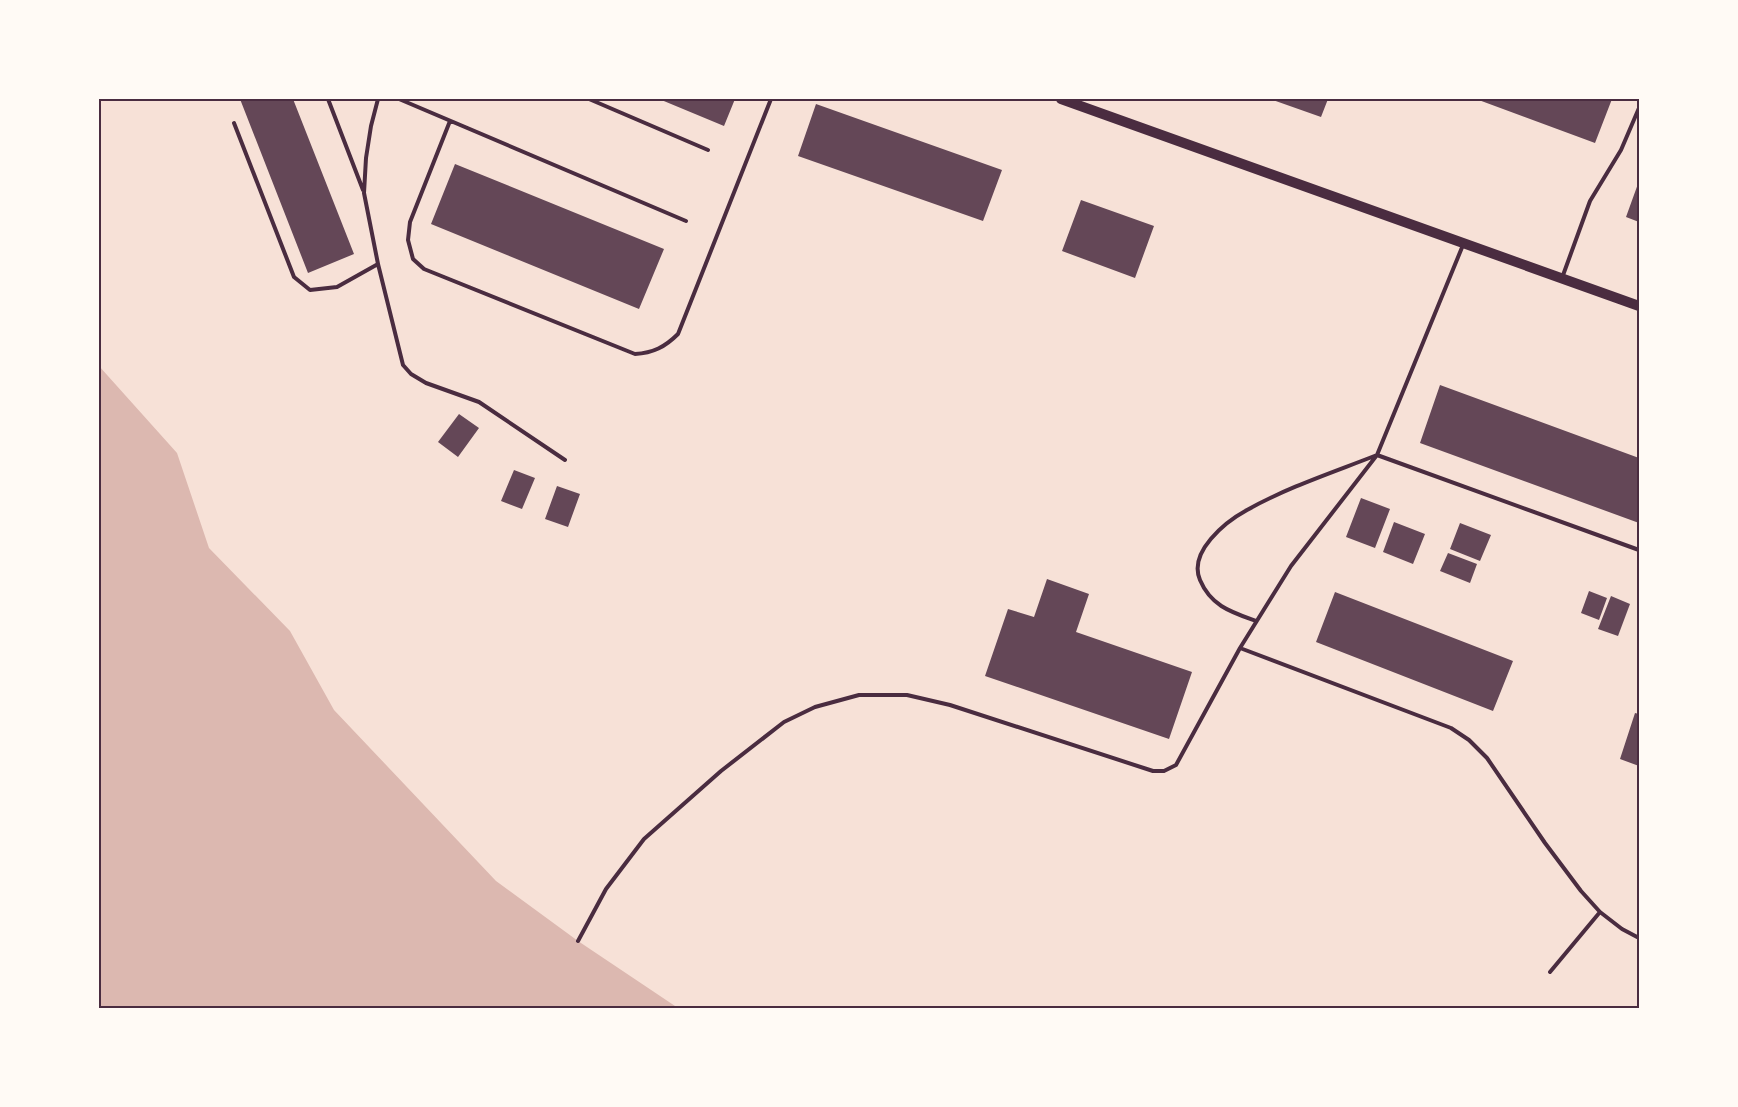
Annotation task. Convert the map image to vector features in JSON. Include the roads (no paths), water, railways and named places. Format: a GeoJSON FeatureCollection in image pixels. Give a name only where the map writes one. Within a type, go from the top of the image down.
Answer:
{"type":"FeatureCollection","features":[{"type":"Feature","properties":{"kind":"main road"},"geometry":{"type":"LineString","coordinates":[[1061,99],[1639,306]]}},
{"type":"Feature","properties":{"kind":"lane"},"geometry":{"type":"LineString","coordinates":[[328,99],[364,192],[378,264],[403,365],[411,374],[426,383],[479,402],[566,460]]}},
{"type":"Feature","properties":{"kind":"lane"},"geometry":{"type":"LineString","coordinates":[[364,192],[370,126],[378,99]]}},
{"type":"Feature","properties":{"kind":"lane"},"geometry":{"type":"LineString","coordinates":[[399,99],[686,221]]}},
{"type":"Feature","properties":{"kind":"lane"},"geometry":{"type":"LineString","coordinates":[[589,99],[708,150]]}},
{"type":"Feature","properties":{"kind":"lane"},"geometry":{"type":"LineString","coordinates":[[450,121],[410,222],[408,240],[413,259],[424,269],[635,354],[649,353],[667,345],[678,334],[771,99]]}},
{"type":"Feature","properties":{"kind":"lane"},"geometry":{"type":"LineString","coordinates":[[1562,278],[1590,201],[1621,150],[1639,108]]}},
{"type":"Feature","properties":{"kind":"lane"},"geometry":{"type":"LineString","coordinates":[[234,123],[294,277],[310,290],[337,287],[378,264]]}},
{"type":"Feature","properties":{"kind":"lane"},"geometry":{"type":"LineString","coordinates":[[578,940],[606,889],[644,839],[721,771],[784,722],[815,707],[859,695],[908,695],[950,705],[1152,771],[1164,771],[1176,766],[1240,648],[1291,566],[1377,455],[1464,243]]}},
{"type":"Feature","properties":{"kind":"lane"},"geometry":{"type":"LineString","coordinates":[[1256,621],[1233,613],[1215,603],[1204,590],[1198,574],[1199,559],[1207,542],[1246,511],[1277,495],[1377,455],[1639,550]]}},
{"type":"Feature","properties":{"kind":"lane"},"geometry":{"type":"LineString","coordinates":[[1240,648],[1451,728],[1468,740],[1487,758],[1545,843],[1581,891],[1600,912],[1639,938]]}},
{"type":"Feature","properties":{"kind":"lane"},"geometry":{"type":"LineString","coordinates":[[1550,972],[1600,912]]}}]}
